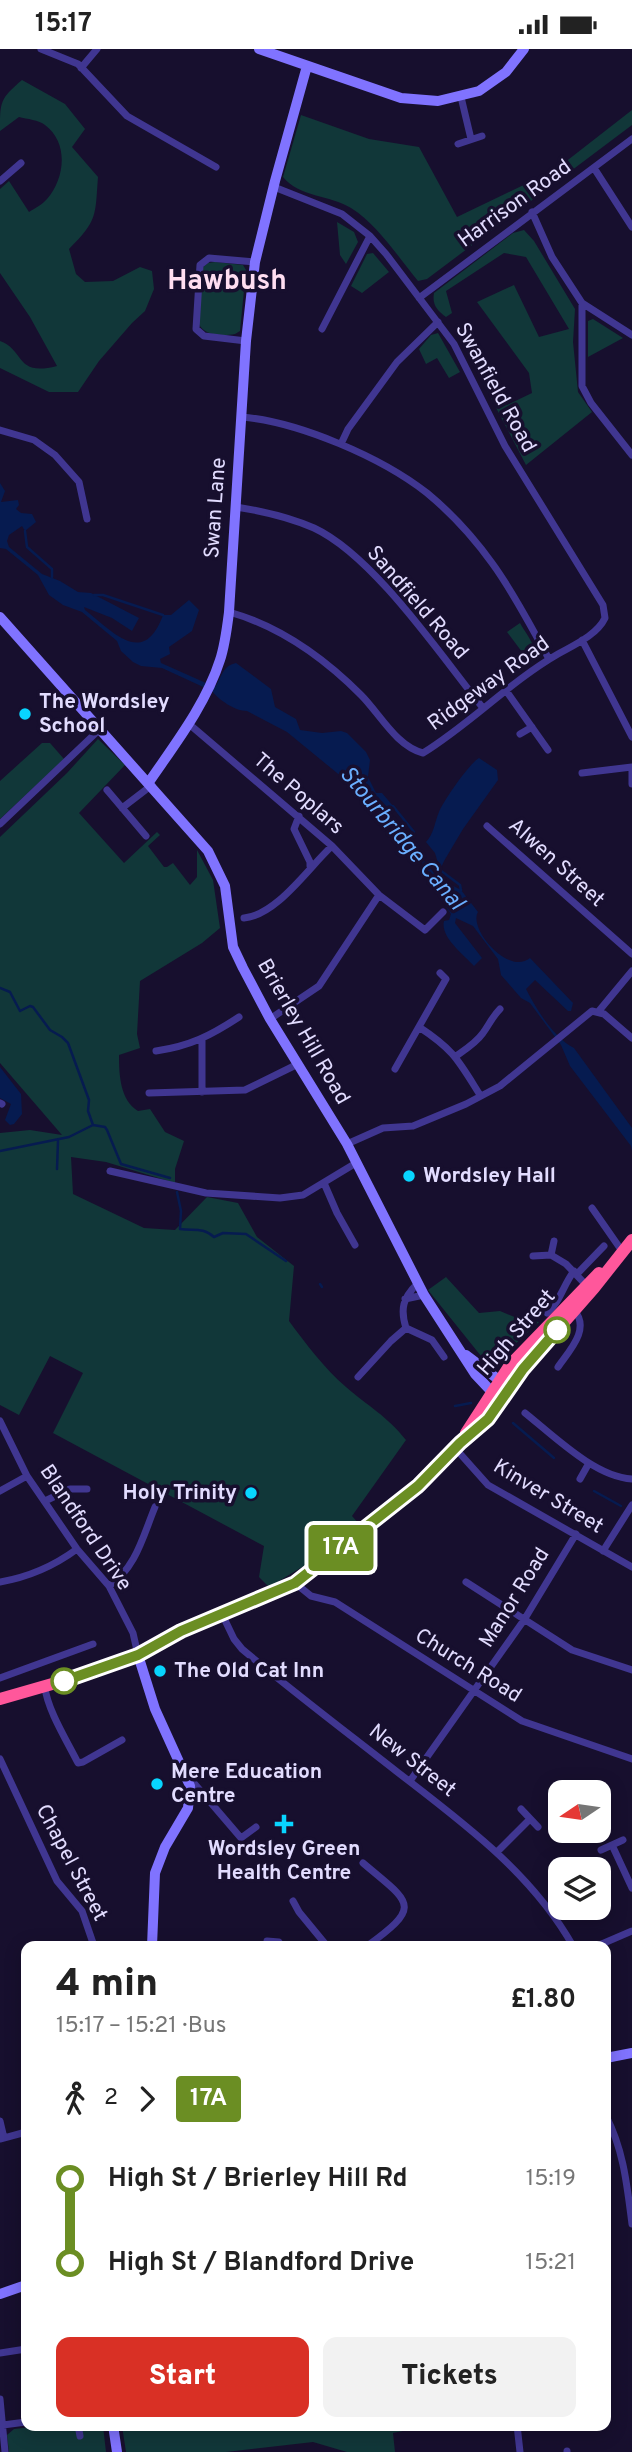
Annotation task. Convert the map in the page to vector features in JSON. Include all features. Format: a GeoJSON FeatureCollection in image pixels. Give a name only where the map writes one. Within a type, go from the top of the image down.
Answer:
{"type":"FeatureCollection","features":[{"type":"Feature","properties":{"kind":"highway","name":"High Street"},"geometry":{"type":"LineString","coordinates":[[0,1699],[45,1687],[138,1655],[181,1631],[295,1583],[418,1486],[457,1445],[488,1419],[572,1306],[632,1240]]}},
{"type":"Feature","properties":{"kind":"highway","name":"High Street"},"geometry":{"type":"LineString","coordinates":[[588,1289],[600,1280],[618,1255]]}},
{"type":"Feature","properties":{"kind":"highway","name":"High Street"},"geometry":{"type":"LineString","coordinates":[[457,1445],[495,1386],[550,1316],[572,1306]]}},
{"type":"Feature","properties":{"kind":"street"},"geometry":{"type":"LineString","coordinates":[[41,49],[81,68],[127,116],[216,167]]}},
{"type":"Feature","properties":{"kind":"street"},"geometry":{"type":"LineString","coordinates":[[81,68],[97,49]]}},
{"type":"Feature","properties":{"kind":"street"},"geometry":{"type":"LineString","coordinates":[[259,49],[401,98],[438,101],[479,91],[506,72],[524,49]]}},
{"type":"Feature","properties":{"kind":"street","name":"Swan Lane"},"geometry":{"type":"LineString","coordinates":[[189,724],[214,675],[224,647],[229,612],[246,341],[255,262],[307,66]]}},
{"type":"Feature","properties":{"kind":"street"},"geometry":{"type":"LineString","coordinates":[[461,97],[471,139]]}},
{"type":"Feature","properties":{"kind":"street"},"geometry":{"type":"LineString","coordinates":[[458,144],[482,136]]}},
{"type":"Feature","properties":{"kind":"street","name":"Harrison Road"},"geometry":{"type":"LineString","coordinates":[[419,297],[632,139]]}},
{"type":"Feature","properties":{"kind":"street"},"geometry":{"type":"LineString","coordinates":[[0,181],[21,163]]}},
{"type":"Feature","properties":{"kind":"street"},"geometry":{"type":"LineString","coordinates":[[594,168],[632,227]]}},
{"type":"Feature","properties":{"kind":"street","name":"Swanfield Road"},"geometry":{"type":"LineString","coordinates":[[274,187],[342,214],[370,236],[438,322],[454,344],[505,446],[603,605],[603,623]]}},
{"type":"Feature","properties":{"kind":"street"},"geometry":{"type":"LineString","coordinates":[[532,212],[552,257],[582,303],[632,335]]}},
{"type":"Feature","properties":{"kind":"street"},"geometry":{"type":"LineString","coordinates":[[323,329],[370,236]]}},
{"type":"Feature","properties":{"kind":"street"},"geometry":{"type":"LineString","coordinates":[[246,341],[204,336],[196,329],[200,265],[209,258],[255,262]]}},
{"type":"Feature","properties":{"kind":"street"},"geometry":{"type":"LineString","coordinates":[[582,303],[582,386],[632,455]]}},
{"type":"Feature","properties":{"kind":"street"},"geometry":{"type":"LineString","coordinates":[[341,444],[348,429],[397,362],[438,322]]}},
{"type":"Feature","properties":{"kind":"street"},"geometry":{"type":"LineString","coordinates":[[242,417],[263,419],[341,444],[425,492],[444,508],[491,561],[549,659]]}},
{"type":"Feature","properties":{"kind":"street"},"geometry":{"type":"LineString","coordinates":[[0,430],[34,440],[55,455],[79,482],[87,519]]}},
{"type":"Feature","properties":{"kind":"street","name":"Sandfield Road"},"geometry":{"type":"LineString","coordinates":[[236,507],[267,512],[296,522],[315,529],[342,545],[375,576],[483,708]]}},
{"type":"Feature","properties":{"kind":"street","name":"Ridgeway Road"},"geometry":{"type":"LineString","coordinates":[[229,612],[257,620],[321,659],[362,695],[404,744],[423,753],[446,739],[549,659],[582,640],[603,623]]}},
{"type":"Feature","properties":{"kind":"street","name":"Brierley Hill Road"},"geometry":{"type":"LineString","coordinates":[[0,617],[208,851],[225,887],[233,947],[270,1019],[347,1144],[424,1295],[475,1374],[495,1386]]}},
{"type":"Feature","properties":{"kind":"street"},"geometry":{"type":"LineString","coordinates":[[582,640],[632,737]]}},
{"type":"Feature","properties":{"kind":"street"},"geometry":{"type":"LineString","coordinates":[[507,692],[548,750]]}},
{"type":"Feature","properties":{"kind":"street"},"geometry":{"type":"LineString","coordinates":[[122,808],[150,783],[189,724]]}},
{"type":"Feature","properties":{"kind":"street","name":"The Poplars"},"geometry":{"type":"LineString","coordinates":[[189,724],[299,816],[379,895],[425,930],[443,912]]}},
{"type":"Feature","properties":{"kind":"street"},"geometry":{"type":"LineString","coordinates":[[520,734],[532,727]]}},
{"type":"Feature","properties":{"kind":"street"},"geometry":{"type":"LineString","coordinates":[[0,824],[100,729]]}},
{"type":"Feature","properties":{"kind":"street"},"geometry":{"type":"LineString","coordinates":[[582,773],[632,767],[632,783]]}},
{"type":"Feature","properties":{"kind":"street"},"geometry":{"type":"LineString","coordinates":[[107,790],[146,836]]}},
{"type":"Feature","properties":{"kind":"street"},"geometry":{"type":"LineString","coordinates":[[299,816],[294,829],[310,867]]}},
{"type":"Feature","properties":{"kind":"street","name":"Alwen Street"},"geometry":{"type":"LineString","coordinates":[[487,826],[632,954]]}},
{"type":"Feature","properties":{"kind":"street"},"geometry":{"type":"LineString","coordinates":[[244,918],[257,917],[288,894],[332,846]]}},
{"type":"Feature","properties":{"kind":"street"},"geometry":{"type":"LineString","coordinates":[[270,1019],[319,986],[379,895]]}},
{"type":"Feature","properties":{"kind":"street"},"geometry":{"type":"LineString","coordinates":[[598,1011],[632,971]]}},
{"type":"Feature","properties":{"kind":"street"},"geometry":{"type":"LineString","coordinates":[[395,1069],[446,979],[440,973]]}},
{"type":"Feature","properties":{"kind":"street"},"geometry":{"type":"LineString","coordinates":[[456,1056],[488,1034],[486,1025],[499,1009]]}},
{"type":"Feature","properties":{"kind":"street"},"geometry":{"type":"LineString","coordinates":[[347,1144],[383,1128],[413,1126],[466,1104],[500,1086],[592,1011],[604,1013],[632,1038]]}},
{"type":"Feature","properties":{"kind":"street"},"geometry":{"type":"LineString","coordinates":[[156,1051],[185,1047],[202,1040],[239,1017]]}},
{"type":"Feature","properties":{"kind":"street"},"geometry":{"type":"LineString","coordinates":[[419,1027],[446,1045],[456,1056],[480,1095]]}},
{"type":"Feature","properties":{"kind":"street"},"geometry":{"type":"LineString","coordinates":[[202,1040],[202,1092]]}},
{"type":"Feature","properties":{"kind":"street"},"geometry":{"type":"LineString","coordinates":[[149,1093],[245,1090],[298,1064]]}},
{"type":"Feature","properties":{"kind":"street"},"geometry":{"type":"LineString","coordinates":[[110,1171],[206,1193],[280,1198],[303,1195],[356,1163]]}},
{"type":"Feature","properties":{"kind":"street"},"geometry":{"type":"LineString","coordinates":[[324,1183],[355,1245]]}},
{"type":"Feature","properties":{"kind":"street"},"geometry":{"type":"LineString","coordinates":[[592,1208],[618,1255]]}},
{"type":"Feature","properties":{"kind":"street"},"geometry":{"type":"LineString","coordinates":[[551,1255],[554,1241]]}},
{"type":"Feature","properties":{"kind":"street"},"geometry":{"type":"LineString","coordinates":[[550,1316],[565,1283],[604,1246]]}},
{"type":"Feature","properties":{"kind":"street"},"geometry":{"type":"LineString","coordinates":[[533,1256],[551,1255],[575,1273],[588,1289]]}},
{"type":"Feature","properties":{"kind":"street"},"geometry":{"type":"LineString","coordinates":[[417,1283],[405,1300],[401,1314],[406,1328],[432,1340],[444,1357]]}},
{"type":"Feature","properties":{"kind":"street"},"geometry":{"type":"LineString","coordinates":[[405,1300],[424,1295]]}},
{"type":"Feature","properties":{"kind":"street"},"geometry":{"type":"LineString","coordinates":[[558,1367],[579,1338],[580,1321],[572,1306]]}},
{"type":"Feature","properties":{"kind":"street"},"geometry":{"type":"LineString","coordinates":[[358,1377],[406,1328]]}},
{"type":"Feature","properties":{"kind":"street"},"geometry":{"type":"LineString","coordinates":[[495,1386],[506,1394]]}},
{"type":"Feature","properties":{"kind":"street"},"geometry":{"type":"LineString","coordinates":[[525,1413],[589,1463],[619,1478],[632,1479]]}},
{"type":"Feature","properties":{"kind":"street","name":"Blandford Drive"},"geometry":{"type":"LineString","coordinates":[[0,1421],[27,1476],[78,1549],[109,1586],[133,1633],[138,1655]]}},
{"type":"Feature","properties":{"kind":"street","name":"Kinver Street"},"geometry":{"type":"LineString","coordinates":[[457,1445],[488,1485],[632,1567]]}},
{"type":"Feature","properties":{"kind":"street"},"geometry":{"type":"LineString","coordinates":[[580,1479],[589,1463]]}},
{"type":"Feature","properties":{"kind":"street"},"geometry":{"type":"LineString","coordinates":[[0,1491],[27,1476]]}},
{"type":"Feature","properties":{"kind":"street"},"geometry":{"type":"LineString","coordinates":[[45,1501],[69,1486],[87,1489]]}},
{"type":"Feature","properties":{"kind":"street"},"geometry":{"type":"LineString","coordinates":[[603,1551],[632,1505]]}},
{"type":"Feature","properties":{"kind":"street"},"geometry":{"type":"LineString","coordinates":[[109,1586],[131,1567],[136,1546],[155,1507]]}},
{"type":"Feature","properties":{"kind":"street","name":"Manor Road"},"geometry":{"type":"LineString","coordinates":[[410,1781],[524,1620],[576,1534]]}},
{"type":"Feature","properties":{"kind":"street"},"geometry":{"type":"LineString","coordinates":[[0,1583],[49,1567],[78,1549]]}},
{"type":"Feature","properties":{"kind":"street"},"geometry":{"type":"LineString","coordinates":[[466,1582],[572,1650],[632,1670]]}},
{"type":"Feature","properties":{"kind":"street","name":"Church Road"},"geometry":{"type":"LineString","coordinates":[[295,1583],[311,1596],[335,1602],[522,1721],[632,1759]]}},
{"type":"Feature","properties":{"kind":"street","name":"New Street"},"geometry":{"type":"LineString","coordinates":[[222,1613],[234,1639],[242,1649],[488,1843],[554,1916],[570,1941]]}},
{"type":"Feature","properties":{"kind":"street"},"geometry":{"type":"LineString","coordinates":[[0,1678],[59,1653],[93,1644]]}},
{"type":"Feature","properties":{"kind":"street"},"geometry":{"type":"LineString","coordinates":[[138,1655],[155,1709],[190,1786],[188,1808],[165,1847],[155,1873],[152,1941]]}},
{"type":"Feature","properties":{"kind":"street"},"geometry":{"type":"LineString","coordinates":[[45,1687],[46,1703],[53,1711],[78,1763],[122,1740]]}},
{"type":"Feature","properties":{"kind":"street","name":"Chapel Street"},"geometry":{"type":"LineString","coordinates":[[0,1759],[2,1769],[57,1881],[82,1911],[92,1941]]}},
{"type":"Feature","properties":{"kind":"street"},"geometry":{"type":"LineString","coordinates":[[187,1775],[241,1838],[256,1827]]}},
{"type":"Feature","properties":{"kind":"street"},"geometry":{"type":"LineString","coordinates":[[521,1809],[538,1827]]}},
{"type":"Feature","properties":{"kind":"street"},"geometry":{"type":"LineString","coordinates":[[497,1853],[530,1819]]}},
{"type":"Feature","properties":{"kind":"street"},"geometry":{"type":"LineString","coordinates":[[601,1850],[624,1840]]}},
{"type":"Feature","properties":{"kind":"street"},"geometry":{"type":"LineString","coordinates":[[612,1846],[632,1888]]}},
{"type":"Feature","properties":{"kind":"street"},"geometry":{"type":"LineString","coordinates":[[363,1863],[400,1895],[405,1905],[404,1915],[394,1927],[374,1941]]}},
{"type":"Feature","properties":{"kind":"street"},"geometry":{"type":"LineString","coordinates":[[293,1901],[323,1941]]}},
{"type":"Feature","properties":{"kind":"street"},"geometry":{"type":"LineString","coordinates":[[609,1941],[632,1931]]}},
{"type":"Feature","properties":{"kind":"street"},"geometry":{"type":"LineString","coordinates":[[611,2057],[632,2053]]}},
{"type":"Feature","properties":{"kind":"street"},"geometry":{"type":"LineString","coordinates":[[0,2121],[1,2139],[21,2133]]}},
{"type":"Feature","properties":{"kind":"street"},"geometry":{"type":"LineString","coordinates":[[611,2126],[625,2167],[632,2224]]}},
{"type":"Feature","properties":{"kind":"street"},"geometry":{"type":"LineString","coordinates":[[0,2294],[21,2287]]}},
{"type":"Feature","properties":{"kind":"street"},"geometry":{"type":"LineString","coordinates":[[0,2353],[21,2350]]}},
{"type":"Feature","properties":{"kind":"street"},"geometry":{"type":"LineString","coordinates":[[0,2399],[5,2452]]}},
{"type":"Feature","properties":{"kind":"street"},"geometry":{"type":"LineString","coordinates":[[3,2425],[21,2423]]}},
{"type":"Feature","properties":{"kind":"street"},"geometry":{"type":"LineString","coordinates":[[79,2431],[79,2436]]}},
{"type":"Feature","properties":{"kind":"street"},"geometry":{"type":"LineString","coordinates":[[114,2431],[117,2452]]}},
{"type":"Feature","properties":{"kind":"street"},"geometry":{"type":"LineString","coordinates":[[518,2431],[520,2452]]}},
{"type":"Feature","properties":{"kind":"green space"},"geometry":{"type":"Polygon","coordinates":[[[22,80],[65,104],[85,129],[72,147],[98,177],[93,217],[69,249],[76,274],[85,282],[113,281],[140,267],[152,271],[154,289],[145,311],[99,361],[78,392],[49,392],[0,368],[0,341],[14,350],[27,365],[34,368],[57,366],[30,317],[0,273],[0,189],[9,181],[29,212],[47,199],[61,171],[58,141],[53,132],[42,123],[19,117],[0,131],[3,101],[22,80]]]}},
{"type":"Feature","properties":{"kind":"green space"},"geometry":{"type":"Polygon","coordinates":[[[632,110],[632,125],[427,279],[418,281],[379,232],[361,215],[343,204],[297,188],[283,177],[301,115],[369,139],[419,147],[457,217],[555,170],[632,110]]]}},
{"type":"Feature","properties":{"kind":"green space"},"geometry":{"type":"Polygon","coordinates":[[[337,222],[354,232],[358,242],[346,264],[340,255],[337,222]]]}},
{"type":"Feature","properties":{"kind":"green space"},"geometry":{"type":"Polygon","coordinates":[[[524,230],[534,241],[575,309],[573,342],[578,392],[592,412],[526,465],[457,333],[507,405],[532,393],[529,373],[477,302],[514,285],[539,337],[569,329],[526,257],[504,253],[446,291],[452,313],[446,317],[434,301],[434,293],[513,233],[524,230]]]}},
{"type":"Feature","properties":{"kind":"green space"},"geometry":{"type":"Polygon","coordinates":[[[373,253],[389,272],[362,293],[351,286],[367,254],[373,253]]]}},
{"type":"Feature","properties":{"kind":"green space"},"geometry":{"type":"Polygon","coordinates":[[[215,262],[243,265],[246,270],[240,331],[235,334],[209,333],[199,324],[203,267],[215,262]]]}},
{"type":"Feature","properties":{"kind":"green space"},"geometry":{"type":"Polygon","coordinates":[[[593,319],[623,338],[588,357],[588,321],[593,319]]]}},
{"type":"Feature","properties":{"kind":"green space"},"geometry":{"type":"Polygon","coordinates":[[[438,333],[460,372],[449,378],[437,358],[426,364],[419,349],[431,335],[438,333]]]}},
{"type":"Feature","properties":{"kind":"green space"},"geometry":{"type":"Polygon","coordinates":[[[520,623],[534,649],[531,664],[507,632],[520,623]]]}},
{"type":"Feature","properties":{"kind":"green space"},"geometry":{"type":"Polygon","coordinates":[[[98,739],[125,765],[79,813],[124,863],[157,832],[160,835],[148,846],[164,867],[173,863],[190,885],[197,877],[197,850],[213,880],[220,928],[202,943],[140,981],[137,1034],[140,1048],[119,1055],[120,1079],[127,1100],[138,1111],[150,1109],[165,1132],[184,1141],[175,1169],[175,1183],[106,1162],[71,1157],[73,1194],[144,1228],[175,1230],[207,1197],[238,1203],[257,1237],[294,1266],[289,1321],[330,1372],[406,1440],[352,1516],[360,1525],[307,1564],[269,1587],[259,1577],[264,1546],[53,1433],[83,1373],[50,1356],[19,1415],[0,1405],[0,1133],[30,1130],[62,1135],[0,1063],[0,837],[67,773],[98,739]]]}},
{"type":"Feature","properties":{"kind":"green space"},"geometry":{"type":"Polygon","coordinates":[[[42,743],[50,743],[64,759],[0,819],[0,781],[42,743]]]}},
{"type":"Feature","properties":{"kind":"green space"},"geometry":{"type":"Polygon","coordinates":[[[446,1277],[479,1313],[500,1311],[519,1319],[539,1322],[497,1361],[485,1361],[428,1290],[446,1277]]]}},
{"type":"Feature","properties":{"kind":"green space"},"geometry":{"type":"Polygon","coordinates":[[[14,2429],[104,2431],[106,2452],[9,2452],[7,2435],[14,2429]]]}},
{"type":"Feature","properties":{"kind":"green space"},"geometry":{"type":"Polygon","coordinates":[[[123,2431],[403,2431],[393,2433],[395,2452],[347,2452],[313,2442],[226,2452],[126,2452],[123,2431]]]}},
{"type":"Feature","properties":{"kind":"water"},"geometry":{"type":"Polygon","coordinates":[[[0,483],[5,491],[1,502],[18,500],[16,509],[21,513],[32,514],[36,522],[25,531],[22,526],[9,535],[9,547],[42,574],[78,592],[91,593],[139,618],[132,631],[112,618],[84,607],[106,628],[127,641],[137,643],[147,640],[163,615],[171,615],[189,600],[199,610],[192,631],[169,647],[170,654],[160,659],[161,663],[215,687],[225,669],[236,663],[271,689],[275,707],[296,719],[300,730],[347,733],[366,752],[370,760],[368,777],[376,793],[382,793],[393,806],[387,806],[389,817],[438,878],[461,890],[478,912],[476,919],[479,928],[492,948],[511,961],[521,962],[530,958],[573,1003],[571,1011],[568,1011],[535,980],[526,989],[546,1022],[559,1037],[574,1048],[632,1128],[632,1151],[631,1146],[570,1066],[561,1045],[530,1003],[521,998],[501,975],[498,959],[473,926],[456,918],[455,923],[482,958],[474,966],[449,939],[445,933],[444,921],[449,920],[451,914],[440,898],[435,880],[383,814],[376,811],[348,782],[287,732],[247,711],[232,707],[212,691],[162,668],[141,666],[133,662],[121,651],[117,641],[82,612],[63,605],[49,595],[38,575],[6,549],[0,548],[0,483]]]}},
{"type":"Feature","properties":{"kind":"water"},"geometry":{"type":"Polygon","coordinates":[[[479,758],[497,770],[498,780],[463,829],[440,870],[435,853],[426,842],[446,799],[479,758]]]}},
{"type":"Feature","properties":{"kind":"water"},"geometry":{"type":"Polygon","coordinates":[[[0,1067],[21,1094],[22,1114],[10,1125],[5,1120],[11,1104],[0,1098],[0,1067]]]}},
{"type":"Feature","properties":{"kind":"waterway"},"geometry":{"type":"LineString","coordinates":[[25,531],[27,547],[52,569],[52,577]]}},
{"type":"Feature","properties":{"kind":"waterway"},"geometry":{"type":"LineString","coordinates":[[94,595],[103,595],[163,615]]}},
{"type":"Feature","properties":{"kind":"waterway","name":"Stourbridge Canal"},"geometry":{"type":"LineString","coordinates":[[393,806],[414,832]]}},
{"type":"Feature","properties":{"kind":"waterway","name":"Stourbridge Canal"},"geometry":{"type":"LineString","coordinates":[[440,870],[460,885],[461,890]]}},
{"type":"Feature","properties":{"kind":"waterway"},"geometry":{"type":"LineString","coordinates":[[0,988],[10,992],[20,1011],[33,1007],[50,1030],[68,1043],[89,1100],[88,1111],[93,1125],[105,1127],[121,1164],[170,1178]]}},
{"type":"Feature","properties":{"kind":"waterway"},"geometry":{"type":"LineString","coordinates":[[0,1151],[69,1137],[93,1125]]}},
{"type":"Feature","properties":{"kind":"waterway"},"geometry":{"type":"LineString","coordinates":[[57,1169],[58,1141]]}},
{"type":"Feature","properties":{"kind":"waterway"},"geometry":{"type":"LineString","coordinates":[[177,1192],[181,1211],[180,1229],[202,1231],[214,1237],[223,1233],[246,1234],[286,1261]]}},
{"type":"Feature","properties":{"kind":"waterway"},"geometry":{"type":"LineString","coordinates":[[455,1406],[471,1403]]}},
{"type":"Feature","properties":{"kind":"waterway"},"geometry":{"type":"LineString","coordinates":[[513,1423],[554,1458]]}},
{"type":"Feature","properties":{"kind":"waterway"},"geometry":{"type":"LineString","coordinates":[[594,1491],[621,1506]]}},
{"type":"Feature","properties":{"kind":"bus line","name":"17A"},"geometry":{"type":"LineString","coordinates":[[64,1681],[138,1655],[181,1631],[295,1583],[418,1486],[488,1419],[523,1369],[557,1330]]}},
{"type":"Feature","properties":{"kind":"place","name":"The Wordsley School"},"geometry":{"type":"Point","coordinates":[25,714]}},
{"type":"Feature","properties":{"kind":"place","name":"Wordsley Hall"},"geometry":{"type":"Point","coordinates":[409,1176]}},
{"type":"Feature","properties":{"kind":"place","name":"Holy Trinity"},"geometry":{"type":"Point","coordinates":[251,1493]}},
{"type":"Feature","properties":{"kind":"place","name":"The Old Cat Inn"},"geometry":{"type":"Point","coordinates":[160,1671]}},
{"type":"Feature","properties":{"kind":"place","name":"Mere Education Centre"},"geometry":{"type":"Point","coordinates":[157,1784]}},
{"type":"Feature","properties":{"kind":"place","name":"Wordsley Green Health Centre"},"geometry":{"type":"Point","coordinates":[284,1824]}},
{"type":"Feature","properties":{"kind":"district","name":"Hawbush"},"geometry":{"type":"Point","coordinates":[227,282]}}]}
